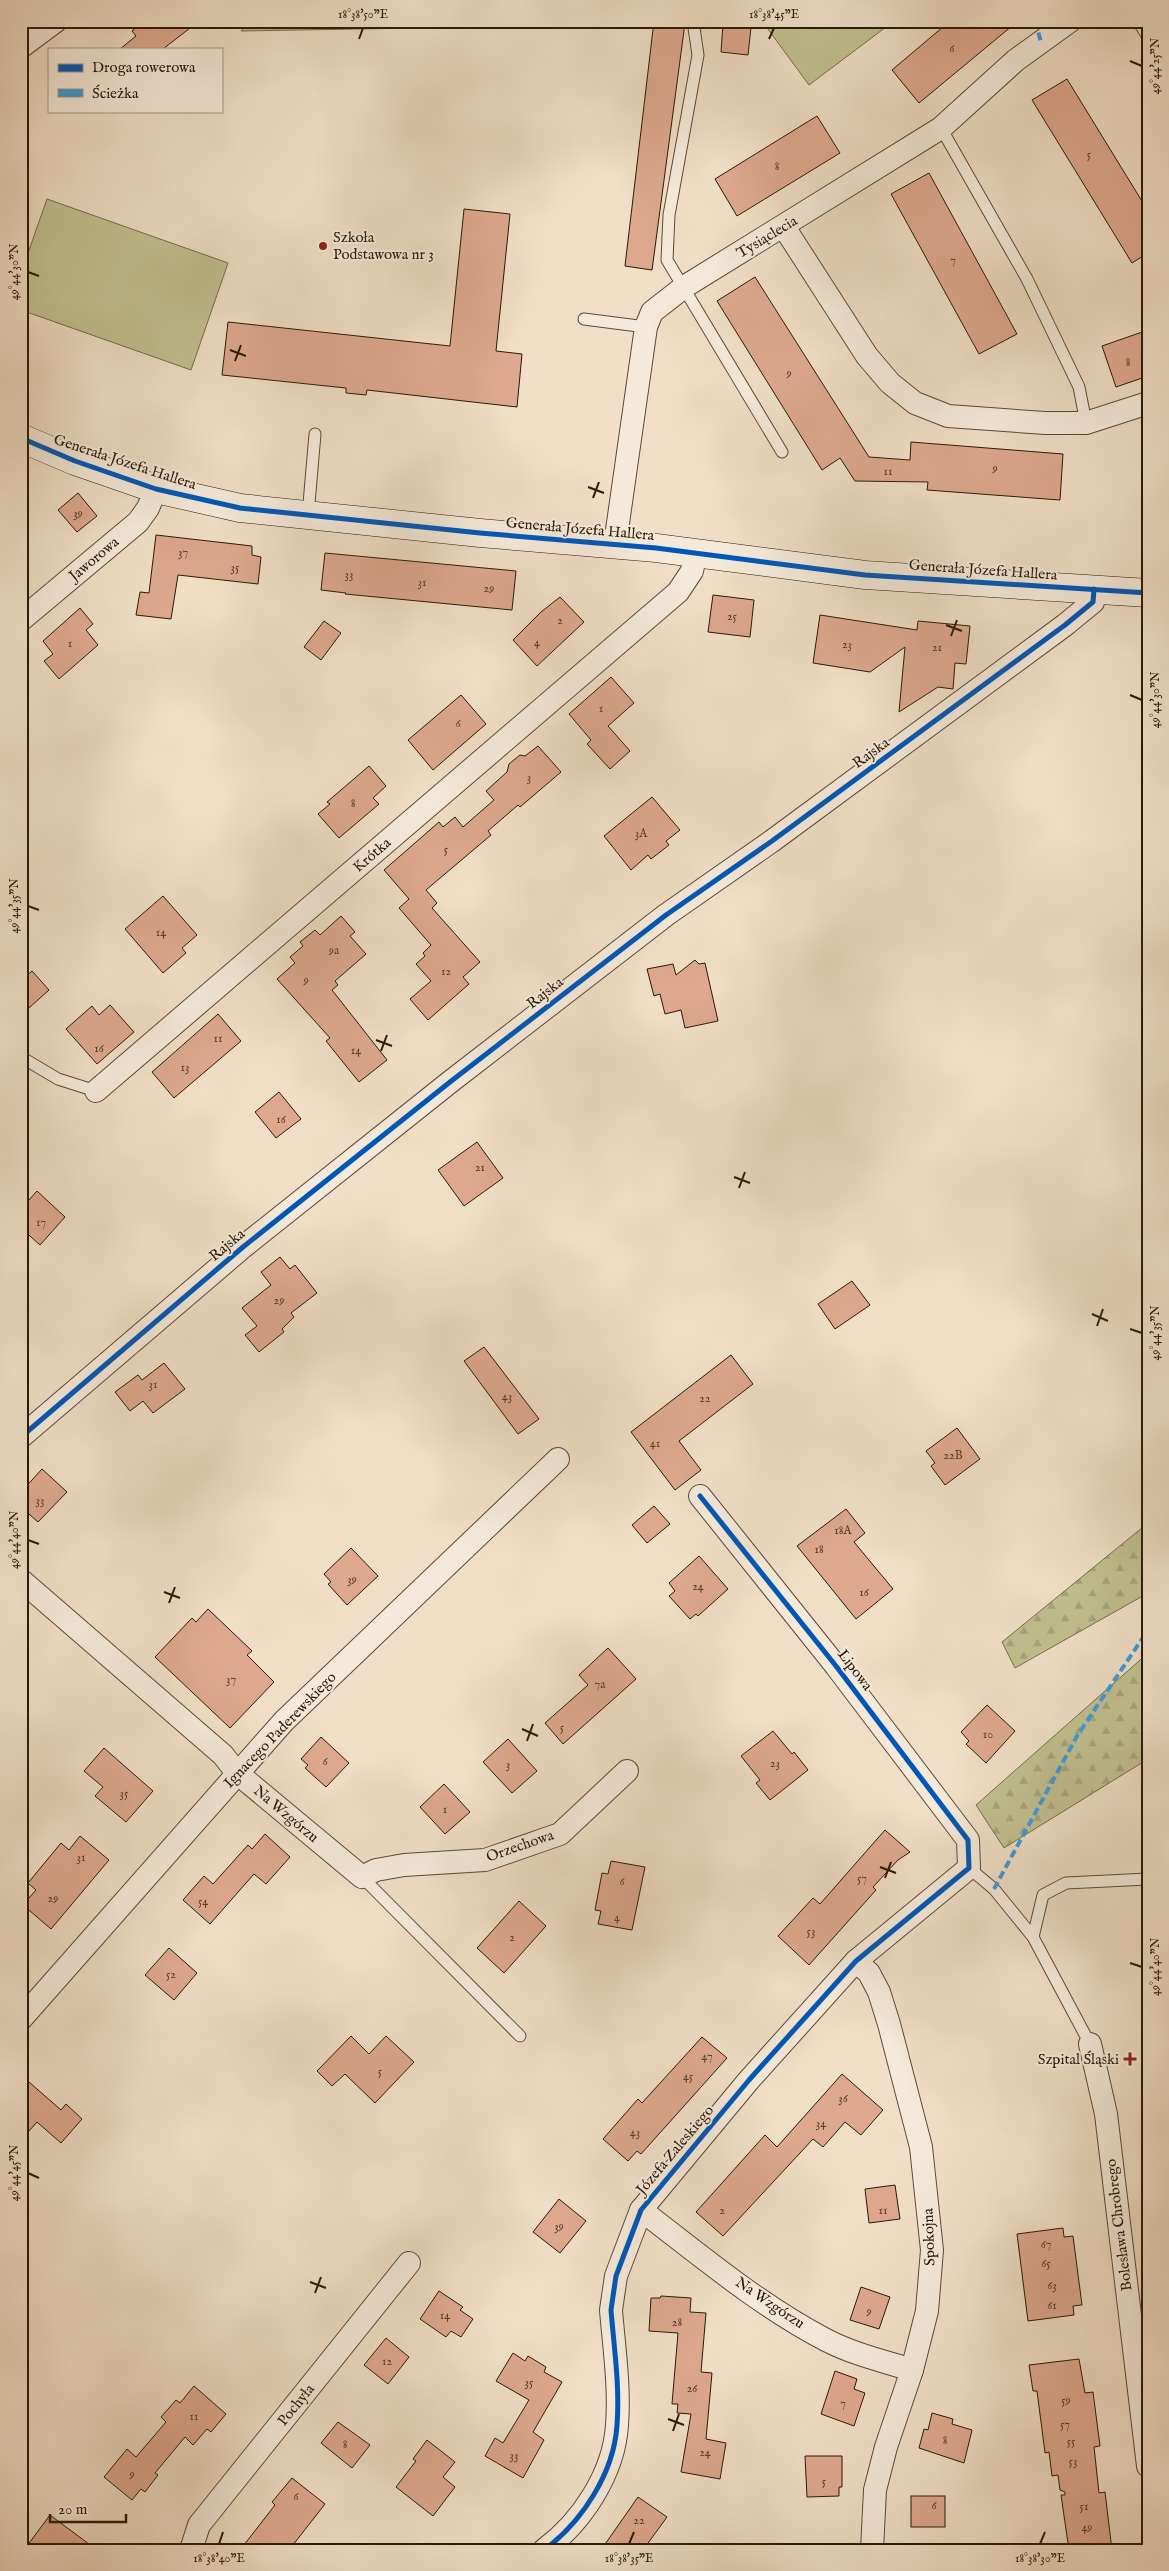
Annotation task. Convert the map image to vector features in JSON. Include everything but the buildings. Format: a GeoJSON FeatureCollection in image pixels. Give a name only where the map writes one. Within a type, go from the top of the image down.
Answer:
{"type":"FeatureCollection","features":[{"type":"Feature","properties":{"kind":"street"},"geometry":{"type":"LineString","coordinates":[[21,47],[56,21]]}},
{"type":"Feature","properties":{"kind":"street","name":"Tysiąclecia"},"geometry":{"type":"LineString","coordinates":[[615,544],[646,327],[652,312],[684,287],[784,227],[941,128],[1016,60],[1070,21]]}},
{"type":"Feature","properties":{"kind":"street"},"geometry":{"type":"LineString","coordinates":[[784,227],[867,356],[890,383],[915,403],[948,416],[1045,423],[1086,423],[1148,403]]}},
{"type":"Feature","properties":{"kind":"street","name":"Generała Józefa Hallera"},"geometry":{"type":"LineString","coordinates":[[21,438],[75,462],[156,489],[240,508],[615,544],[865,575],[1148,593]]}},
{"type":"Feature","properties":{"kind":"street","name":"Jaworowa"},"geometry":{"type":"LineString","coordinates":[[21,620],[138,522],[148,508],[156,489]]}},
{"type":"Feature","properties":{"kind":"street","name":"Krótka"},"geometry":{"type":"LineString","coordinates":[[96,1091],[678,592],[692,571],[696,553]]}},
{"type":"Feature","properties":{"kind":"street","name":"Rajska"},"geometry":{"type":"LineString","coordinates":[[21,1437],[244,1247],[450,1082],[666,915],[772,841],[1065,625],[1093,602],[1094,589]]}},
{"type":"Feature","properties":{"kind":"street","name":"Ignacego Paderewskiego"},"geometry":{"type":"LineString","coordinates":[[21,2019],[284,1721],[558,1459]]}},
{"type":"Feature","properties":{"kind":"street","name":"Lipowa"},"geometry":{"type":"LineString","coordinates":[[700,1496],[836,1666],[968,1840],[969,1868]]}},
{"type":"Feature","properties":{"kind":"street","name":"Na Wzgórzu"},"geometry":{"type":"LineString","coordinates":[[21,1580],[223,1755],[237,1773],[362,1877]]}},
{"type":"Feature","properties":{"kind":"street","name":"Orzechowa"},"geometry":{"type":"LineString","coordinates":[[362,1877],[376,1870],[404,1865],[485,1860],[560,1834],[627,1772]]}},
{"type":"Feature","properties":{"kind":"street","name":"Józefa Zaleskiego"},"geometry":{"type":"LineString","coordinates":[[544,2550],[560,2538],[574,2522],[588,2503],[609,2464],[617,2425],[611,2310],[613,2293],[616,2276],[641,2210],[748,2080],[856,1961],[969,1868]]}},
{"type":"Feature","properties":{"kind":"street","name":"Spokojna"},"geometry":{"type":"LineString","coordinates":[[856,1961],[869,1973],[879,1992],[921,2147],[932,2250],[927,2311],[912,2370],[886,2447],[875,2490],[872,2550]]}},
{"type":"Feature","properties":{"kind":"street","name":"Bolesława Chrobrego"},"geometry":{"type":"LineString","coordinates":[[1090,2044],[1106,2114],[1148,2466]]}},
{"type":"Feature","properties":{"kind":"street","name":"Na Wzgórzu"},"geometry":{"type":"LineString","coordinates":[[641,2210],[750,2291],[798,2323],[857,2353],[912,2370]]}},
{"type":"Feature","properties":{"kind":"street","name":"Pochyła"},"geometry":{"type":"LineString","coordinates":[[190,2550],[199,2525],[408,2264]]}},
{"type":"Feature","properties":{"kind":"lane"},"geometry":{"type":"LineString","coordinates":[[693,21],[698,55],[668,224],[668,260],[782,452]]}},
{"type":"Feature","properties":{"kind":"lane"},"geometry":{"type":"LineString","coordinates":[[1138,21],[1148,37]]}},
{"type":"Feature","properties":{"kind":"lane"},"geometry":{"type":"LineString","coordinates":[[941,128],[1027,279],[1079,388],[1086,423]]}},
{"type":"Feature","properties":{"kind":"lane"},"geometry":{"type":"LineString","coordinates":[[584,319],[646,327]]}},
{"type":"Feature","properties":{"kind":"lane"},"geometry":{"type":"LineString","coordinates":[[308,515],[315,434]]}},
{"type":"Feature","properties":{"kind":"lane","name":"Krótka"},"geometry":{"type":"LineString","coordinates":[[21,1057],[58,1079],[96,1091]]}},
{"type":"Feature","properties":{"kind":"lane"},"geometry":{"type":"LineString","coordinates":[[969,1868],[994,1889],[1033,1937],[1090,2044]]}},
{"type":"Feature","properties":{"kind":"lane","name":"Na Wzgórzu"},"geometry":{"type":"LineString","coordinates":[[362,1877],[520,2036]]}},
{"type":"Feature","properties":{"kind":"lane"},"geometry":{"type":"LineString","coordinates":[[1033,1937],[1042,1895],[1066,1883],[1148,1879]]}},
{"type":"Feature","properties":{"kind":"green space"},"geometry":{"type":"Polygon","coordinates":[[[250,21],[652,21],[651,24],[241,31],[250,21]]]}},
{"type":"Feature","properties":{"kind":"green space"},"geometry":{"type":"Polygon","coordinates":[[[762,21],[894,21],[809,85],[762,21]]]}},
{"type":"Feature","properties":{"kind":"green space"},"geometry":{"type":"Polygon","coordinates":[[[47,199],[228,263],[191,370],[21,310],[21,273],[47,199]]]}},
{"type":"Feature","properties":{"kind":"green space"},"geometry":{"type":"Polygon","coordinates":[[[1148,1523],[1148,1593],[1015,1668],[1002,1642],[1148,1523]]]}},
{"type":"Feature","properties":{"kind":"green space"},"geometry":{"type":"Polygon","coordinates":[[[1148,1653],[1148,1759],[1004,1848],[976,1805],[1148,1653]]]}},
{"type":"Feature","properties":{"kind":"marked path"},"geometry":{"type":"LineString","coordinates":[[1035,21],[1041,42]]}},
{"type":"Feature","properties":{"kind":"marked path"},"geometry":{"type":"LineString","coordinates":[[994,1889],[1077,1736],[1148,1630]]}},
{"type":"Feature","properties":{"kind":"cycle path"},"geometry":{"type":"LineString","coordinates":[[21,438],[75,461],[156,489],[240,508],[480,533],[656,548],[865,575],[1148,593]]}},
{"type":"Feature","properties":{"kind":"cycle path"},"geometry":{"type":"LineString","coordinates":[[21,1437],[243,1247],[450,1082],[666,915],[772,841],[1065,625],[1093,602],[1094,589]]}},
{"type":"Feature","properties":{"kind":"cycle path"},"geometry":{"type":"LineString","coordinates":[[544,2550],[558,2539],[583,2511],[594,2495],[610,2461],[615,2443],[618,2411],[611,2310],[616,2276],[641,2210],[749,2080],[856,1961],[969,1868],[968,1840],[836,1666],[700,1496]]}},
{"type":"Feature","properties":{"kind":"place","name":"Szkoła Podstawowa nr 3"},"geometry":{"type":"Point","coordinates":[323,246]}},
{"type":"Feature","properties":{"kind":"place","name":"Szpital Śląski"},"geometry":{"type":"Point","coordinates":[1130,2059]}}]}
